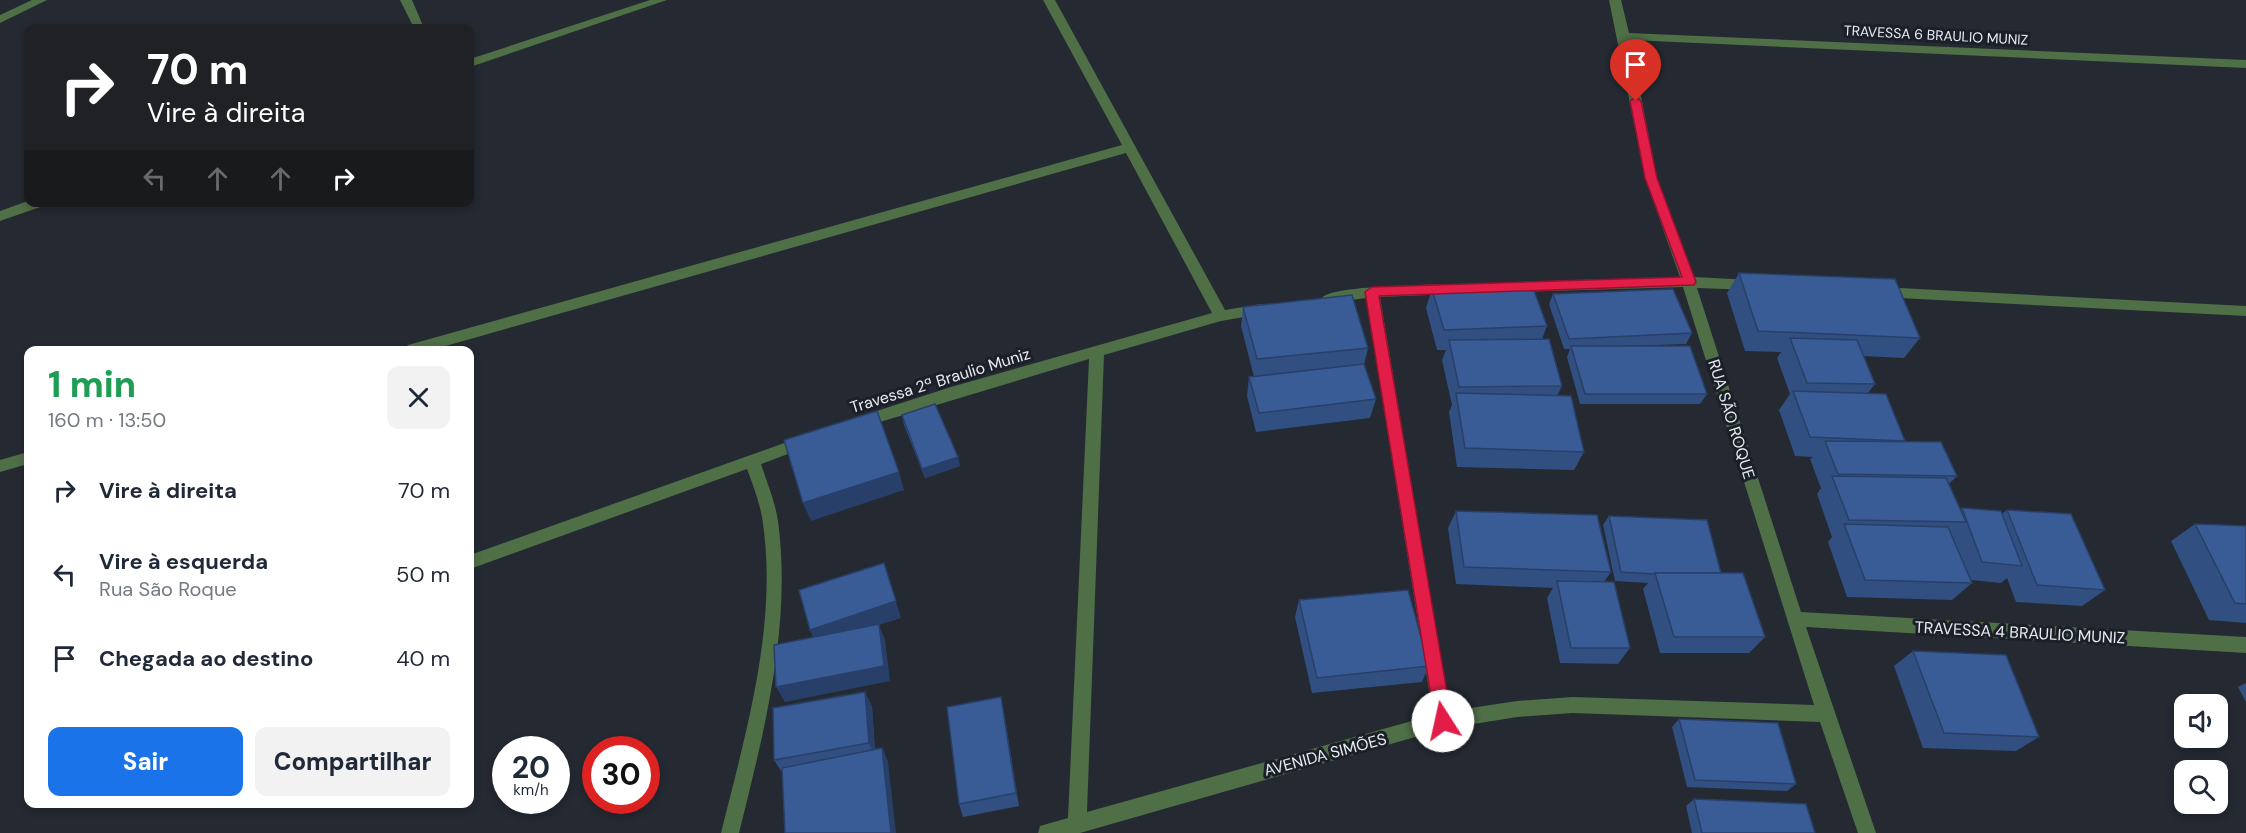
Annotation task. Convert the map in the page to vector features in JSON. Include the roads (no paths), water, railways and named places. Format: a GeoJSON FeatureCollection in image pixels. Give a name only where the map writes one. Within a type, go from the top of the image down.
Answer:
{"type":"FeatureCollection","features":[{"type":"Feature","properties":{"kind":"street"},"geometry":{"type":"LineString","coordinates":[[0,19],[41,0]]}},
{"type":"Feature","properties":{"kind":"street"},"geometry":{"type":"LineString","coordinates":[[406,0],[417,24]]}},
{"type":"Feature","properties":{"kind":"street"},"geometry":{"type":"LineString","coordinates":[[474,62],[661,0]]}},
{"type":"Feature","properties":{"kind":"street"},"geometry":{"type":"LineString","coordinates":[[1049,0],[1221,316]]}},
{"type":"Feature","properties":{"kind":"street","name":"RUA SÃO ROQUE"},"geometry":{"type":"LineString","coordinates":[[1614,0],[1625,36],[1651,178],[1689,282],[1824,714],[1867,833]]}},
{"type":"Feature","properties":{"kind":"street","name":"TRAVESSA 6 BRAULIO MUNIZ"},"geometry":{"type":"LineString","coordinates":[[1625,36],[2246,64]]}},
{"type":"Feature","properties":{"kind":"street"},"geometry":{"type":"LineString","coordinates":[[426,346],[1130,147]]}},
{"type":"Feature","properties":{"kind":"street"},"geometry":{"type":"LineString","coordinates":[[0,216],[26,207]]}},
{"type":"Feature","properties":{"kind":"street"},"geometry":{"type":"LineString","coordinates":[[1501,288],[1689,282],[1772,286]]}},
{"type":"Feature","properties":{"kind":"street"},"geometry":{"type":"LineString","coordinates":[[1314,301],[1372,292],[1466,289]]}},
{"type":"Feature","properties":{"kind":"street"},"geometry":{"type":"LineString","coordinates":[[1867,291],[2246,311]]}},
{"type":"Feature","properties":{"kind":"street"},"geometry":{"type":"LineString","coordinates":[[1372,292],[1443,721]]}},
{"type":"Feature","properties":{"kind":"street","name":"Travessa 2ª Braulio Muniz"},"geometry":{"type":"LineString","coordinates":[[844,428],[951,393],[1221,316],[1279,307]]}},
{"type":"Feature","properties":{"kind":"street"},"geometry":{"type":"LineString","coordinates":[[1077,824],[1098,351]]}},
{"type":"Feature","properties":{"kind":"street"},"geometry":{"type":"LineString","coordinates":[[474,561],[824,435]]}},
{"type":"Feature","properties":{"kind":"street"},"geometry":{"type":"LineString","coordinates":[[0,466],[24,459]]}},
{"type":"Feature","properties":{"kind":"street"},"geometry":{"type":"LineString","coordinates":[[730,833],[746,767],[771,626],[770,519],[753,462]]}},
{"type":"Feature","properties":{"kind":"street","name":"TRAVESSA 4 BRAULIO MUNIZ"},"geometry":{"type":"LineString","coordinates":[[1794,619],[2246,645]]}},
{"type":"Feature","properties":{"kind":"street","name":"AVENIDA SIMÕES"},"geometry":{"type":"LineString","coordinates":[[1047,833],[1443,721],[1517,709],[1573,705],[1824,714]]}}]}
